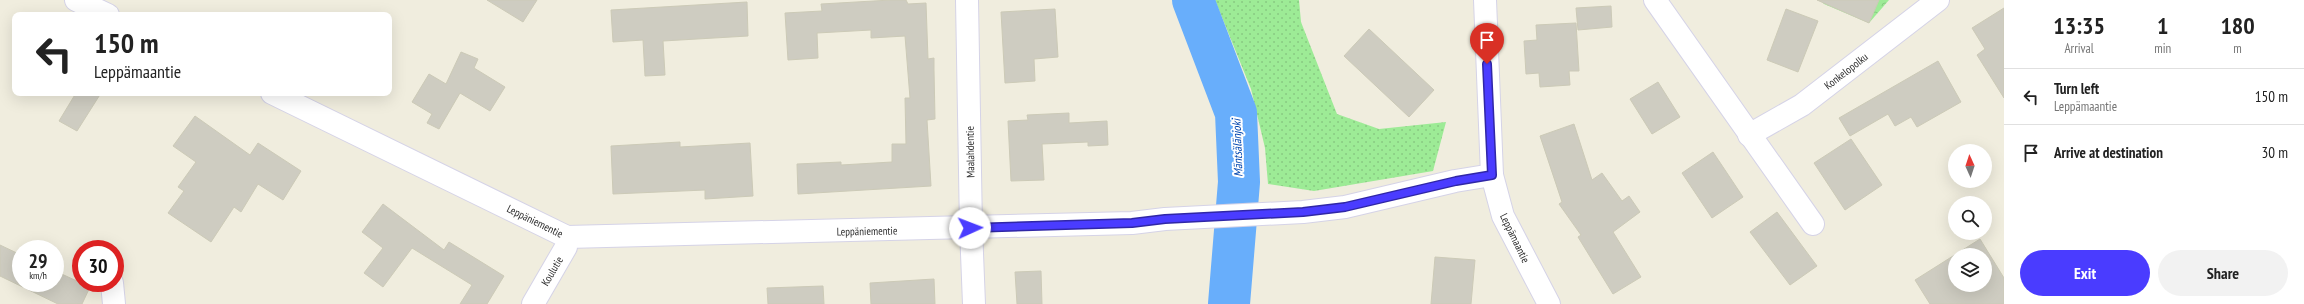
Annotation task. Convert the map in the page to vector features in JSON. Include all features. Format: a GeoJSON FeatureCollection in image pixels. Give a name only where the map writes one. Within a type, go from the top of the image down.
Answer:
{"type":"FeatureCollection","features":[{"type":"Feature","properties":{"kind":"street"},"geometry":{"type":"LineString","coordinates":[[76,0],[109,10]]}},
{"type":"Feature","properties":{"kind":"street","name":"Maalahdentie"},"geometry":{"type":"LineString","coordinates":[[967,0],[970,228],[974,304]]}},
{"type":"Feature","properties":{"kind":"street","name":"Leppämaantie"},"geometry":{"type":"LineString","coordinates":[[1485,0],[1492,175],[1503,216],[1549,304]]}},
{"type":"Feature","properties":{"kind":"street"},"geometry":{"type":"LineString","coordinates":[[1654,0],[1813,224]]}},
{"type":"Feature","properties":{"kind":"street","name":"Konkelopolku"},"geometry":{"type":"LineString","coordinates":[[1749,135],[1802,105],[1938,0]]}},
{"type":"Feature","properties":{"kind":"street","name":"Leppäniementie"},"geometry":{"type":"LineString","coordinates":[[278,96],[567,237],[1132,223],[1165,219],[1303,212],[1345,207],[1456,181],[1492,175]]}},
{"type":"Feature","properties":{"kind":"street","name":"Koulutie"},"geometry":{"type":"LineString","coordinates":[[533,304],[566,247],[567,237]]}},
{"type":"Feature","properties":{"kind":"street"},"geometry":{"type":"LineString","coordinates":[[113,292],[114,304]]}},
{"type":"Feature","properties":{"kind":"green space"},"geometry":{"type":"Polygon","coordinates":[[[1215,0],[1299,0],[1301,22],[1337,114],[1379,129],[1446,122],[1433,171],[1314,191],[1268,184],[1265,148],[1251,89],[1215,0]]]}},
{"type":"Feature","properties":{"kind":"green space"},"geometry":{"type":"Polygon","coordinates":[[[1821,0],[1889,0],[1869,23],[1824,4],[1821,0]]]}},
{"type":"Feature","properties":{"kind":"building"},"geometry":{"type":"Polygon","coordinates":[[[487,0],[537,0],[523,22],[487,0]]]}},
{"type":"Feature","properties":{"kind":"building"},"geometry":{"type":"Polygon","coordinates":[[[906,0],[908,4],[926,3],[928,59],[934,58],[935,119],[927,120],[931,186],[798,194],[797,164],[841,162],[841,165],[892,162],[892,144],[906,144],[905,98],[910,98],[905,36],[871,38],[871,30],[817,33],[818,58],[788,60],[785,13],[822,11],[821,4],[906,0]]]}},
{"type":"Feature","properties":{"kind":"building"},"geometry":{"type":"Polygon","coordinates":[[[1817,0],[1879,0],[1869,23],[1817,0]]]}},
{"type":"Feature","properties":{"kind":"building"},"geometry":{"type":"Polygon","coordinates":[[[747,2],[748,36],[663,41],[665,75],[645,76],[643,40],[613,42],[611,10],[747,2]]]}},
{"type":"Feature","properties":{"kind":"building"},"geometry":{"type":"Polygon","coordinates":[[[1611,6],[1612,27],[1578,30],[1576,8],[1611,6]]]}},
{"type":"Feature","properties":{"kind":"building"},"geometry":{"type":"Polygon","coordinates":[[[2004,8],[2004,98],[1977,55],[1985,49],[1972,28],[2004,8]]]}},
{"type":"Feature","properties":{"kind":"building"},"geometry":{"type":"Polygon","coordinates":[[[1055,9],[1058,57],[1034,59],[1035,81],[1005,83],[1001,12],[1055,9]]]}},
{"type":"Feature","properties":{"kind":"building"},"geometry":{"type":"Polygon","coordinates":[[[1786,9],[1818,21],[1798,72],[1767,60],[1786,9]]]}},
{"type":"Feature","properties":{"kind":"building"},"geometry":{"type":"Polygon","coordinates":[[[1576,23],[1579,71],[1569,71],[1570,85],[1540,87],[1539,73],[1526,74],[1524,41],[1537,40],[1536,25],[1576,23]]]}},
{"type":"Feature","properties":{"kind":"building"},"geometry":{"type":"Polygon","coordinates":[[[1369,29],[1434,90],[1409,117],[1344,56],[1369,29]]]}},
{"type":"Feature","properties":{"kind":"building"},"geometry":{"type":"Polygon","coordinates":[[[461,52],[478,59],[474,68],[505,87],[490,111],[460,93],[439,129],[427,123],[432,114],[412,102],[429,74],[446,84],[461,52]]]}},
{"type":"Feature","properties":{"kind":"building"},"geometry":{"type":"Polygon","coordinates":[[[1938,61],[1961,102],[1917,127],[1911,117],[1895,126],[1888,114],[1850,136],[1839,118],[1938,61]]]}},
{"type":"Feature","properties":{"kind":"building"},"geometry":{"type":"Polygon","coordinates":[[[1658,82],[1680,117],[1652,134],[1630,99],[1658,82]]]}},
{"type":"Feature","properties":{"kind":"building"},"geometry":{"type":"Polygon","coordinates":[[[74,96],[99,96],[77,131],[59,121],[74,96]]]}},
{"type":"Feature","properties":{"kind":"building"},"geometry":{"type":"Polygon","coordinates":[[[1069,113],[1069,123],[1107,121],[1108,145],[1088,146],[1088,142],[1042,144],[1044,180],[1011,181],[1008,121],[1028,120],[1027,115],[1069,113]]]}},
{"type":"Feature","properties":{"kind":"building"},"geometry":{"type":"Polygon","coordinates":[[[195,116],[250,155],[258,143],[301,171],[283,200],[258,184],[241,212],[234,207],[211,242],[168,213],[184,191],[178,187],[196,162],[173,146],[195,116]]]}},
{"type":"Feature","properties":{"kind":"building"},"geometry":{"type":"Polygon","coordinates":[[[1574,124],[1592,180],[1602,173],[1622,201],[1629,196],[1640,212],[1613,232],[1641,277],[1613,294],[1578,237],[1581,235],[1559,204],[1562,202],[1540,136],[1574,124]]]}},
{"type":"Feature","properties":{"kind":"building"},"geometry":{"type":"Polygon","coordinates":[[[1851,139],[1882,185],[1845,210],[1814,163],[1851,139]]]}},
{"type":"Feature","properties":{"kind":"building"},"geometry":{"type":"Polygon","coordinates":[[[680,142],[680,147],[750,143],[753,196],[705,199],[705,190],[613,194],[611,146],[680,142]]]}},
{"type":"Feature","properties":{"kind":"building"},"geometry":{"type":"Polygon","coordinates":[[[1713,152],[1743,197],[1712,218],[1682,173],[1713,152]]]}},
{"type":"Feature","properties":{"kind":"building"},"geometry":{"type":"Polygon","coordinates":[[[383,204],[444,250],[449,242],[504,276],[487,304],[460,304],[472,285],[412,248],[383,287],[364,273],[383,248],[362,232],[383,204]]]}},
{"type":"Feature","properties":{"kind":"building"},"geometry":{"type":"Polygon","coordinates":[[[1777,212],[1817,266],[1790,285],[1750,232],[1777,212]]]}},
{"type":"Feature","properties":{"kind":"building"},"geometry":{"type":"Polygon","coordinates":[[[1978,240],[1981,240],[1986,248],[1966,248],[1978,240]]]}},
{"type":"Feature","properties":{"kind":"building"},"geometry":{"type":"Polygon","coordinates":[[[0,245],[12,251],[12,282],[0,276],[0,245]]]}},
{"type":"Feature","properties":{"kind":"building"},"geometry":{"type":"Polygon","coordinates":[[[1435,257],[1475,260],[1471,304],[1431,304],[1435,257]]]}},
{"type":"Feature","properties":{"kind":"building"},"geometry":{"type":"Polygon","coordinates":[[[1992,258],[2004,278],[2004,304],[1930,304],[1915,280],[1948,259],[1948,292],[1992,292],[1992,258]]]}},
{"type":"Feature","properties":{"kind":"building"},"geometry":{"type":"Polygon","coordinates":[[[1041,271],[1042,304],[1017,304],[1015,272],[1041,271]]]}},
{"type":"Feature","properties":{"kind":"building"},"geometry":{"type":"Polygon","coordinates":[[[64,275],[72,279],[72,292],[88,292],[82,304],[58,304],[33,292],[64,292],[64,275]]]}},
{"type":"Feature","properties":{"kind":"building"},"geometry":{"type":"Polygon","coordinates":[[[934,279],[935,304],[871,304],[870,283],[934,279]]]}},
{"type":"Feature","properties":{"kind":"building"},"geometry":{"type":"Polygon","coordinates":[[[823,286],[824,304],[768,304],[767,288],[823,286]]]}},
{"type":"Feature","properties":{"kind":"waterway","name":"Mäntsälänjoki"},"geometry":{"type":"LineString","coordinates":[[1193,0],[1236,113],[1239,182],[1229,304]]}},
{"type":"Feature","properties":{"kind":"route"},"geometry":{"type":"LineString","coordinates":[[970,228],[1132,223],[1165,219],[1303,212],[1345,207],[1456,181],[1492,175],[1487,64]]}}]}
